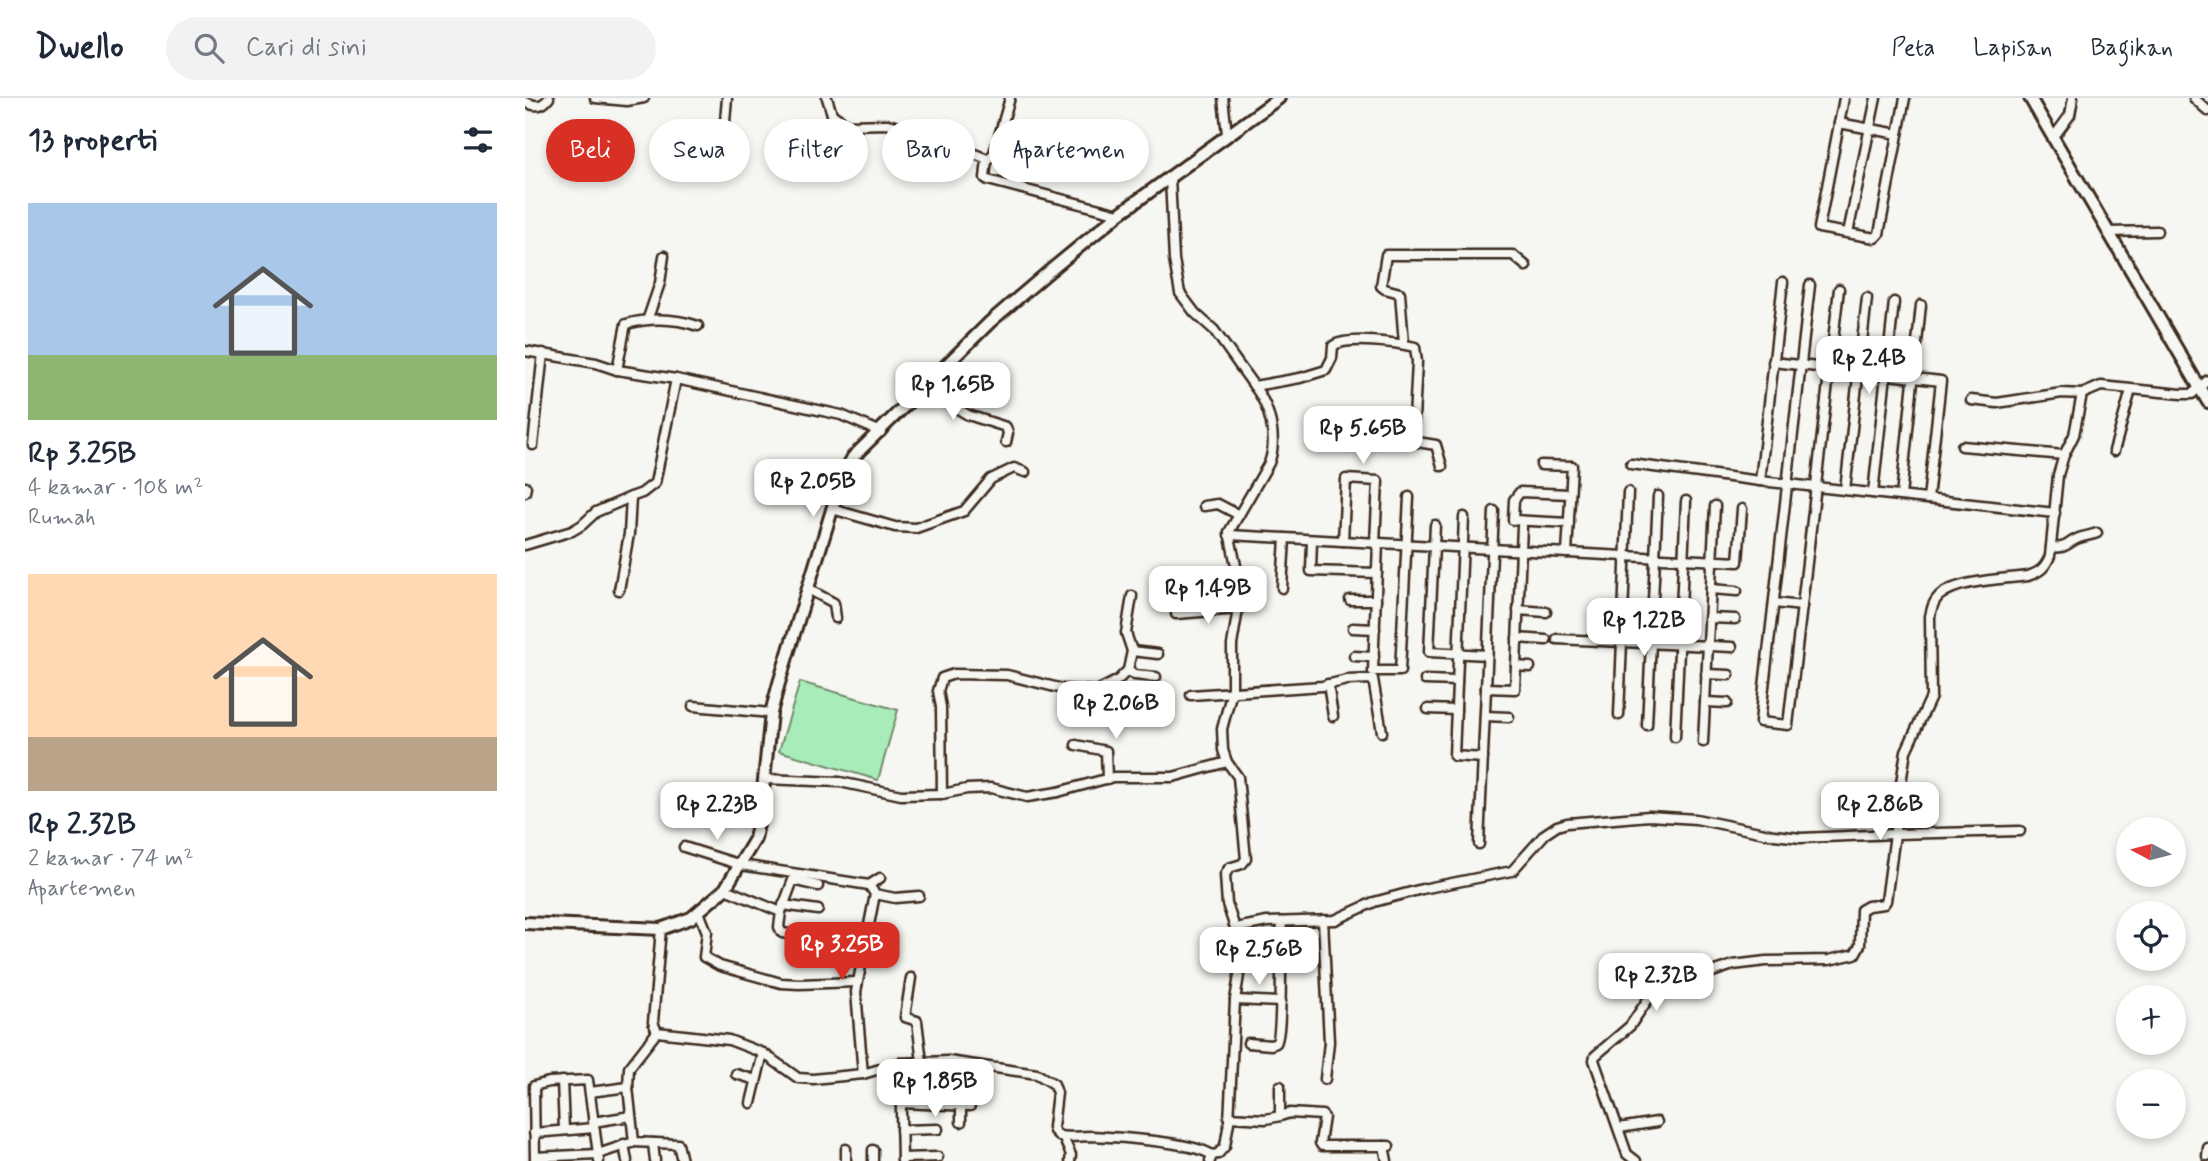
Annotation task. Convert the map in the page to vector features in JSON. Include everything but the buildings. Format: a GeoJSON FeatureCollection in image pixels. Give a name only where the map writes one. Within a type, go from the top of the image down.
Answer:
{"type":"FeatureCollection","features":[{"type":"Feature","properties":{"kind":"street"},"geometry":{"type":"LineString","coordinates":[[525,102],[539,106],[549,98]]}},
{"type":"Feature","properties":{"kind":"street"},"geometry":{"type":"LineString","coordinates":[[595,98],[644,98]]}},
{"type":"Feature","properties":{"kind":"street"},"geometry":{"type":"LineString","coordinates":[[725,119],[727,98]]}},
{"type":"Feature","properties":{"kind":"street"},"geometry":{"type":"LineString","coordinates":[[827,98],[832,119]]}},
{"type":"Feature","properties":{"kind":"street"},"geometry":{"type":"LineString","coordinates":[[1010,98],[1006,118],[994,153],[988,162],[985,178],[1119,214]]}},
{"type":"Feature","properties":{"kind":"street"},"geometry":{"type":"LineString","coordinates":[[1223,98],[1227,134]]}},
{"type":"Feature","properties":{"kind":"street"},"geometry":{"type":"LineString","coordinates":[[525,923],[661,929],[685,921],[725,889],[755,839],[771,713],[832,509],[847,466],[853,457],[990,321],[1119,214],[1279,98]]}},
{"type":"Feature","properties":{"kind":"street"},"geometry":{"type":"LineString","coordinates":[[1844,98],[1819,228],[1875,238],[1879,234],[1905,98]]}},
{"type":"Feature","properties":{"kind":"street"},"geometry":{"type":"LineString","coordinates":[[1848,233],[1876,98]]}},
{"type":"Feature","properties":{"kind":"street"},"geometry":{"type":"LineString","coordinates":[[2031,98],[2107,232],[2204,384],[2208,402]]}},
{"type":"Feature","properties":{"kind":"street"},"geometry":{"type":"LineString","coordinates":[[2053,138],[2070,115],[2073,98]]}},
{"type":"Feature","properties":{"kind":"street"},"geometry":{"type":"LineString","coordinates":[[2194,98],[2208,111]]}},
{"type":"Feature","properties":{"kind":"street"},"geometry":{"type":"LineString","coordinates":[[832,114],[848,125],[887,124],[930,134],[988,162]]}},
{"type":"Feature","properties":{"kind":"street"},"geometry":{"type":"LineString","coordinates":[[1839,123],[1898,134]]}},
{"type":"Feature","properties":{"kind":"street"},"geometry":{"type":"LineString","coordinates":[[1063,1137],[1093,1136],[1176,1145],[1206,1151],[1211,1158],[1224,1146],[1229,1117],[1235,1000],[1242,950],[1228,912],[1224,875],[1229,868],[1244,863],[1245,844],[1238,777],[1223,751],[1222,729],[1232,691],[1232,645],[1239,580],[1229,535],[1230,528],[1269,463],[1272,451],[1271,420],[1254,386],[1214,330],[1195,313],[1180,293],[1174,260],[1170,177]]}},
{"type":"Feature","properties":{"kind":"street"},"geometry":{"type":"LineString","coordinates":[[2107,232],[2157,232]]}},
{"type":"Feature","properties":{"kind":"street"},"geometry":{"type":"LineString","coordinates":[[1404,344],[1401,293],[1381,286],[1386,255],[1513,255],[1526,266]]}},
{"type":"Feature","properties":{"kind":"street"},"geometry":{"type":"LineString","coordinates":[[648,318],[660,284],[664,256]]}},
{"type":"Feature","properties":{"kind":"street"},"geometry":{"type":"LineString","coordinates":[[1760,481],[1783,282]]}},
{"type":"Feature","properties":{"kind":"street"},"geometry":{"type":"LineString","coordinates":[[1810,285],[1760,722],[1788,725],[1839,289]]}},
{"type":"Feature","properties":{"kind":"street"},"geometry":{"type":"LineString","coordinates":[[1845,491],[1867,298]]}},
{"type":"Feature","properties":{"kind":"street"},"geometry":{"type":"LineString","coordinates":[[1873,493],[1894,302]]}},
{"type":"Feature","properties":{"kind":"street"},"geometry":{"type":"LineString","coordinates":[[1901,496],[1921,305]]}},
{"type":"Feature","properties":{"kind":"street"},"geometry":{"type":"LineString","coordinates":[[617,370],[626,324],[648,318],[682,321],[698,326]]}},
{"type":"Feature","properties":{"kind":"street"},"geometry":{"type":"LineString","coordinates":[[1254,386],[1300,378],[1326,370],[1332,358],[1333,346],[1338,343],[1404,344],[1417,350],[1413,438],[1417,442],[1436,444],[1441,466]]}},
{"type":"Feature","properties":{"kind":"street"},"geometry":{"type":"LineString","coordinates":[[525,351],[676,379],[841,415],[880,432]]}},
{"type":"Feature","properties":{"kind":"street"},"geometry":{"type":"LineString","coordinates":[[533,445],[543,353]]}},
{"type":"Feature","properties":{"kind":"street"},"geometry":{"type":"LineString","coordinates":[[1773,362],[1941,380],[1928,499]]}},
{"type":"Feature","properties":{"kind":"street"},"geometry":{"type":"LineString","coordinates":[[525,545],[572,531],[596,512],[642,493],[655,483],[676,379]]}},
{"type":"Feature","properties":{"kind":"street"},"geometry":{"type":"LineString","coordinates":[[1971,400],[1997,403],[2062,393],[2083,394],[2101,387],[2192,394],[2204,384]]}},
{"type":"Feature","properties":{"kind":"street"},"geometry":{"type":"LineString","coordinates":[[923,388],[968,415],[1006,427],[1006,442]]}},
{"type":"Feature","properties":{"kind":"street"},"geometry":{"type":"LineString","coordinates":[[2114,451],[2131,390]]}},
{"type":"Feature","properties":{"kind":"street"},"geometry":{"type":"LineString","coordinates":[[1636,1161],[1627,1154],[1594,1060],[1595,1056],[1630,1026],[1653,992],[1733,965],[1766,961],[1829,960],[1854,954],[1860,945],[1861,910],[1868,906],[1884,904],[1886,901],[1906,751],[1931,696],[1930,616],[1933,604],[1940,595],[1955,587],[2040,572],[2046,565],[2051,547],[2058,475],[2074,435],[2083,394]]}},
{"type":"Feature","properties":{"kind":"street"},"geometry":{"type":"LineString","coordinates":[[1962,446],[2064,455]]}},
{"type":"Feature","properties":{"kind":"street"},"geometry":{"type":"LineString","coordinates":[[1631,464],[1845,491],[2055,513]]}},
{"type":"Feature","properties":{"kind":"street"},"geometry":{"type":"LineString","coordinates":[[1541,465],[1572,466],[1567,553]]}},
{"type":"Feature","properties":{"kind":"street"},"geometry":{"type":"LineString","coordinates":[[832,509],[887,526],[916,528],[964,511],[995,476],[1014,468],[1025,472]]}},
{"type":"Feature","properties":{"kind":"street"},"geometry":{"type":"LineString","coordinates":[[1343,541],[1346,480],[1378,481],[1373,671],[1400,671],[1409,497]]}},
{"type":"Feature","properties":{"kind":"street"},"geometry":{"type":"LineString","coordinates":[[525,492],[526,487]]}},
{"type":"Feature","properties":{"kind":"street"},"geometry":{"type":"LineString","coordinates":[[1569,523],[1513,520],[1514,500],[1520,492],[1570,494]]}},
{"type":"Feature","properties":{"kind":"street"},"geometry":{"type":"LineString","coordinates":[[1619,715],[1628,492]]}},
{"type":"Feature","properties":{"kind":"street"},"geometry":{"type":"LineString","coordinates":[[1647,725],[1658,496]]}},
{"type":"Feature","properties":{"kind":"street"},"geometry":{"type":"LineString","coordinates":[[619,590],[629,534],[631,497]]}},
{"type":"Feature","properties":{"kind":"street"},"geometry":{"type":"LineString","coordinates":[[1675,737],[1685,501]]}},
{"type":"Feature","properties":{"kind":"street"},"geometry":{"type":"LineString","coordinates":[[1204,506],[1218,504],[1239,514]]}},
{"type":"Feature","properties":{"kind":"street"},"geometry":{"type":"LineString","coordinates":[[1703,742],[1715,506]]}},
{"type":"Feature","properties":{"kind":"street"},"geometry":{"type":"LineString","coordinates":[[1229,535],[1738,562],[1742,509]]}},
{"type":"Feature","properties":{"kind":"street"},"geometry":{"type":"LineString","coordinates":[[1479,844],[1494,511]]}},
{"type":"Feature","properties":{"kind":"street"},"geometry":{"type":"LineString","coordinates":[[1464,517],[1454,756],[1483,758]]}},
{"type":"Feature","properties":{"kind":"street"},"geometry":{"type":"LineString","coordinates":[[1435,525],[1429,652],[1487,654]]}},
{"type":"Feature","properties":{"kind":"street"},"geometry":{"type":"LineString","coordinates":[[1486,688],[1515,689],[1522,526]]}},
{"type":"Feature","properties":{"kind":"street"},"geometry":{"type":"LineString","coordinates":[[2051,547],[2068,546],[2076,539],[2097,533]]}},
{"type":"Feature","properties":{"kind":"street"},"geometry":{"type":"LineString","coordinates":[[1282,588],[1285,538]]}},
{"type":"Feature","properties":{"kind":"street"},"geometry":{"type":"LineString","coordinates":[[1312,540],[1311,571],[1377,573]]}},
{"type":"Feature","properties":{"kind":"street"},"geometry":{"type":"LineString","coordinates":[[808,589],[834,603],[837,618]]}},
{"type":"Feature","properties":{"kind":"street"},"geometry":{"type":"LineString","coordinates":[[1711,589],[1737,590]]}},
{"type":"Feature","properties":{"kind":"street"},"geometry":{"type":"LineString","coordinates":[[942,794],[941,707],[938,691],[942,678],[954,674],[1007,675],[1063,689],[1093,692],[1118,680],[1129,670],[1132,651],[1126,633],[1132,596]]}},
{"type":"Feature","properties":{"kind":"street"},"geometry":{"type":"LineString","coordinates":[[1350,600],[1376,600]]}},
{"type":"Feature","properties":{"kind":"street"},"geometry":{"type":"LineString","coordinates":[[1774,603],[1802,606]]}},
{"type":"Feature","properties":{"kind":"street"},"geometry":{"type":"LineString","coordinates":[[1176,614],[1238,608]]}},
{"type":"Feature","properties":{"kind":"street"},"geometry":{"type":"LineString","coordinates":[[1518,610],[1546,612]]}},
{"type":"Feature","properties":{"kind":"street"},"geometry":{"type":"LineString","coordinates":[[1709,618],[1735,619]]}},
{"type":"Feature","properties":{"kind":"street"},"geometry":{"type":"LineString","coordinates":[[1353,628],[1375,629]]}},
{"type":"Feature","properties":{"kind":"street"},"geometry":{"type":"LineString","coordinates":[[1517,638],[1546,640]]}},
{"type":"Feature","properties":{"kind":"street"},"geometry":{"type":"LineString","coordinates":[[1557,639],[1732,647]]}},
{"type":"Feature","properties":{"kind":"street"},"geometry":{"type":"LineString","coordinates":[[1132,651],[1158,654]]}},
{"type":"Feature","properties":{"kind":"street"},"geometry":{"type":"LineString","coordinates":[[1354,656],[1374,657]]}},
{"type":"Feature","properties":{"kind":"street"},"geometry":{"type":"LineString","coordinates":[[1516,666],[1530,667]]}},
{"type":"Feature","properties":{"kind":"street"},"geometry":{"type":"LineString","coordinates":[[1129,670],[1134,675],[1156,677]]}},
{"type":"Feature","properties":{"kind":"street"},"geometry":{"type":"LineString","coordinates":[[1706,674],[1729,675]]}},
{"type":"Feature","properties":{"kind":"street"},"geometry":{"type":"LineString","coordinates":[[1191,695],[1373,679],[1382,732]]}},
{"type":"Feature","properties":{"kind":"street"},"geometry":{"type":"LineString","coordinates":[[1425,680],[1457,681]]}},
{"type":"Feature","properties":{"kind":"street"},"geometry":{"type":"LineString","coordinates":[[1328,684],[1333,716]]}},
{"type":"Feature","properties":{"kind":"street"},"geometry":{"type":"LineString","coordinates":[[1705,702],[1727,702]]}},
{"type":"Feature","properties":{"kind":"street"},"geometry":{"type":"LineString","coordinates":[[694,706],[771,713]]}},
{"type":"Feature","properties":{"kind":"street"},"geometry":{"type":"LineString","coordinates":[[1427,709],[1456,710]]}},
{"type":"Feature","properties":{"kind":"street"},"geometry":{"type":"LineString","coordinates":[[1485,716],[1509,717]]}},
{"type":"Feature","properties":{"kind":"street"},"geometry":{"type":"LineString","coordinates":[[1076,745],[1105,751],[1107,779]]}},
{"type":"Feature","properties":{"kind":"street"},"geometry":{"type":"LineString","coordinates":[[764,779],[840,782],[901,794],[942,794],[991,788],[1027,797],[1122,776],[1173,777],[1227,762]]}},
{"type":"Feature","properties":{"kind":"street"},"geometry":{"type":"LineString","coordinates":[[1236,928],[1282,922],[1335,920],[1374,902],[1422,889],[1512,871],[1545,834],[1567,823],[1649,816],[1696,819],[1801,838],[2020,831]]}},
{"type":"Feature","properties":{"kind":"street"},"geometry":{"type":"LineString","coordinates":[[684,846],[741,865],[869,886],[875,894],[895,898],[919,896]]}},
{"type":"Feature","properties":{"kind":"street"},"geometry":{"type":"LineString","coordinates":[[869,886],[880,878]]}},
{"type":"Feature","properties":{"kind":"street"},"geometry":{"type":"LineString","coordinates":[[811,937],[782,933],[779,928],[782,908],[793,880],[818,886]]}},
{"type":"Feature","properties":{"kind":"street"},"geometry":{"type":"LineString","coordinates":[[725,889],[782,908],[818,910]]}},
{"type":"Feature","properties":{"kind":"street"},"geometry":{"type":"LineString","coordinates":[[863,1074],[857,982],[875,894]]}},
{"type":"Feature","properties":{"kind":"street"},"geometry":{"type":"LineString","coordinates":[[699,912],[707,932],[704,957],[716,965],[781,982],[857,982]]}},
{"type":"Feature","properties":{"kind":"street"},"geometry":{"type":"LineString","coordinates":[[1323,920],[1329,1042],[1325,1079]]}},
{"type":"Feature","properties":{"kind":"street"},"geometry":{"type":"LineString","coordinates":[[1248,1043],[1276,1043],[1281,1002],[1279,947],[1282,922]]}},
{"type":"Feature","properties":{"kind":"street"},"geometry":{"type":"LineString","coordinates":[[657,1032],[653,1022],[661,929]]}},
{"type":"Feature","properties":{"kind":"street"},"geometry":{"type":"LineString","coordinates":[[911,978],[905,1016],[917,1021],[922,1062]]}},
{"type":"Feature","properties":{"kind":"street"},"geometry":{"type":"LineString","coordinates":[[1235,1000],[1281,1002]]}},
{"type":"Feature","properties":{"kind":"street"},"geometry":{"type":"LineString","coordinates":[[657,1032],[729,1040],[763,1053],[798,1077],[821,1079],[863,1074],[900,1063],[949,1061],[1037,1074],[1054,1084],[1057,1093],[1054,1131],[1063,1137],[1071,1155],[1070,1161]]}},
{"type":"Feature","properties":{"kind":"street"},"geometry":{"type":"LineString","coordinates":[[634,1142],[628,1087],[630,1066],[657,1032]]}},
{"type":"Feature","properties":{"kind":"street"},"geometry":{"type":"LineString","coordinates":[[751,1103],[763,1053]]}},
{"type":"Feature","properties":{"kind":"street"},"geometry":{"type":"LineString","coordinates":[[900,1063],[902,1159],[938,1157]]}},
{"type":"Feature","properties":{"kind":"street"},"geometry":{"type":"LineString","coordinates":[[736,1074],[756,1080]]}},
{"type":"Feature","properties":{"kind":"street"},"geometry":{"type":"LineString","coordinates":[[598,1157],[588,1080],[536,1084],[529,1101],[535,1159],[598,1157],[634,1142],[678,1144],[682,1161]]}},
{"type":"Feature","properties":{"kind":"street"},"geometry":{"type":"LineString","coordinates":[[562,1082],[564,1129]]}},
{"type":"Feature","properties":{"kind":"street"},"geometry":{"type":"LineString","coordinates":[[1280,1086],[1280,1116]]}},
{"type":"Feature","properties":{"kind":"street"},"geometry":{"type":"LineString","coordinates":[[590,1092],[628,1087]]}},
{"type":"Feature","properties":{"kind":"street"},"geometry":{"type":"LineString","coordinates":[[901,1103],[971,1106]]}},
{"type":"Feature","properties":{"kind":"street"},"geometry":{"type":"LineString","coordinates":[[961,1105],[961,1122]]}},
{"type":"Feature","properties":{"kind":"street"},"geometry":{"type":"LineString","coordinates":[[1229,1117],[1266,1119],[1290,1113],[1322,1115],[1322,1146],[1387,1146],[1387,1161]]}},
{"type":"Feature","properties":{"kind":"street"},"geometry":{"type":"LineString","coordinates":[[534,1133],[594,1125],[631,1116]]}},
{"type":"Feature","properties":{"kind":"street"},"geometry":{"type":"LineString","coordinates":[[1619,1128],[1657,1122]]}},
{"type":"Feature","properties":{"kind":"street"},"geometry":{"type":"LineString","coordinates":[[901,1130],[938,1129]]}},
{"type":"Feature","properties":{"kind":"street"},"geometry":{"type":"LineString","coordinates":[[653,1143],[655,1161]]}},
{"type":"Feature","properties":{"kind":"street"},"geometry":{"type":"LineString","coordinates":[[624,1144],[627,1161]]}},
{"type":"Feature","properties":{"kind":"street"},"geometry":{"type":"LineString","coordinates":[[2207,1156],[2208,1148]]}},
{"type":"Feature","properties":{"kind":"street"},"geometry":{"type":"LineString","coordinates":[[846,1149],[846,1161]]}},
{"type":"Feature","properties":{"kind":"street"},"geometry":{"type":"LineString","coordinates":[[873,1150],[873,1161]]}},
{"type":"Feature","properties":{"kind":"green space"},"geometry":{"type":"Polygon","coordinates":[[[800,682],[898,710],[878,780],[779,751],[800,682]]]}}]}
